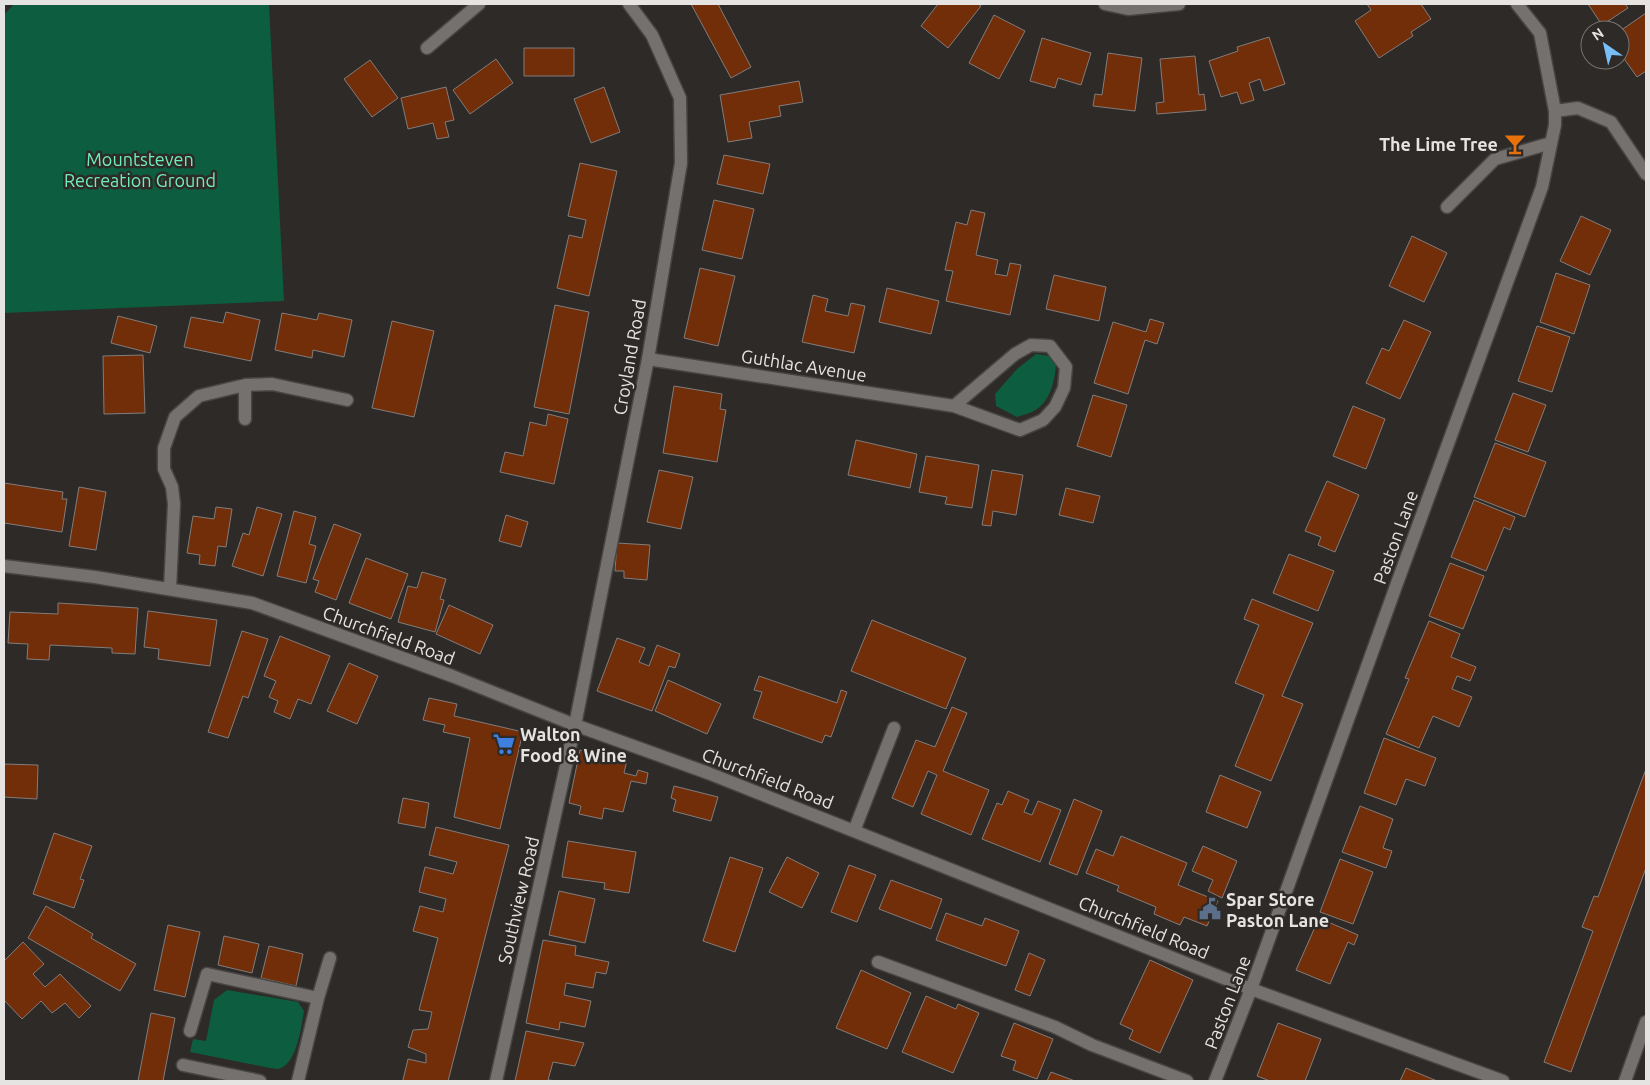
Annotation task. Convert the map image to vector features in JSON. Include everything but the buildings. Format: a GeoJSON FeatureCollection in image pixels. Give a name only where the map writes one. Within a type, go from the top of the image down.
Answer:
{"type":"FeatureCollection","features":[{"type":"Feature","properties":{"kind":"street"},"geometry":{"type":"LineString","coordinates":[[427,48],[480,4]]}},
{"type":"Feature","properties":{"kind":"street","name":"Croyland Road"},"geometry":{"type":"LineString","coordinates":[[574,725],[648,359],[681,162],[680,98],[652,35],[629,4]]}},
{"type":"Feature","properties":{"kind":"street"},"geometry":{"type":"LineString","coordinates":[[1105,4],[1128,9],[1179,4]]}},
{"type":"Feature","properties":{"kind":"street","name":"Paston Lane"},"geometry":{"type":"LineString","coordinates":[[1215,1081],[1251,989],[1542,187],[1555,125],[1555,111],[1540,34],[1517,4]]}},
{"type":"Feature","properties":{"kind":"street"},"geometry":{"type":"LineString","coordinates":[[1555,111],[1578,108],[1610,122],[1646,174]]}},
{"type":"Feature","properties":{"kind":"street"},"geometry":{"type":"LineString","coordinates":[[1447,207],[1495,159],[1550,143]]}},
{"type":"Feature","properties":{"kind":"street","name":"Guthlac Avenue"},"geometry":{"type":"LineString","coordinates":[[648,359],[954,406],[1020,430],[1043,420],[1055,407],[1064,388],[1066,367],[1050,346],[1031,345],[1015,354],[954,406]]}},
{"type":"Feature","properties":{"kind":"street"},"geometry":{"type":"LineString","coordinates":[[170,590],[174,504],[172,487],[164,469],[164,448],[175,417],[199,396],[245,385],[272,384],[347,400]]}},
{"type":"Feature","properties":{"kind":"street"},"geometry":{"type":"LineString","coordinates":[[245,385],[245,419]]}},
{"type":"Feature","properties":{"kind":"street","name":"Churchfield Road"},"geometry":{"type":"LineString","coordinates":[[4,566],[95,577],[252,603],[452,676],[574,725],[708,773],[1251,989],[1503,1081]]}},
{"type":"Feature","properties":{"kind":"street","name":"Southview Road"},"geometry":{"type":"LineString","coordinates":[[496,1081],[574,725]]}},
{"type":"Feature","properties":{"kind":"street"},"geometry":{"type":"LineString","coordinates":[[854,831],[894,728]]}},
{"type":"Feature","properties":{"kind":"street"},"geometry":{"type":"LineString","coordinates":[[298,1081],[318,998],[330,958]]}},
{"type":"Feature","properties":{"kind":"street"},"geometry":{"type":"LineString","coordinates":[[878,962],[1055,1027],[1092,1045],[1186,1081]]}},
{"type":"Feature","properties":{"kind":"street"},"geometry":{"type":"LineString","coordinates":[[190,1031],[207,974],[318,998]]}},
{"type":"Feature","properties":{"kind":"street"},"geometry":{"type":"LineString","coordinates":[[1625,1081],[1646,1022]]}},
{"type":"Feature","properties":{"kind":"street"},"geometry":{"type":"LineString","coordinates":[[183,1065],[260,1081]]}},
{"type":"Feature","properties":{"kind":"green space","name":"Mountsteven Recreation Ground"},"geometry":{"type":"Polygon","coordinates":[[[14,4],[269,4],[284,301],[4,313],[4,15],[14,4]]]}},
{"type":"Feature","properties":{"kind":"green space"},"geometry":{"type":"Polygon","coordinates":[[[1036,354],[1049,356],[1056,364],[1053,385],[1043,404],[1030,413],[1017,417],[996,406],[995,394],[1017,369],[1036,354]]]}},
{"type":"Feature","properties":{"kind":"green space"},"geometry":{"type":"Polygon","coordinates":[[[227,990],[298,1002],[304,1011],[299,1035],[294,1053],[284,1066],[278,1069],[270,1068],[190,1052],[193,1039],[206,1041],[214,1000],[227,990]]]}},
{"type":"Feature","properties":{"kind":"place","name":"The Lime Tree"},"geometry":{"type":"Point","coordinates":[1515,144]}},
{"type":"Feature","properties":{"kind":"place","name":"Walton Food & Wine"},"geometry":{"type":"Point","coordinates":[504,744]}},
{"type":"Feature","properties":{"kind":"place","name":"Spar Store Paston Lane"},"geometry":{"type":"Point","coordinates":[1210,909]}}]}
